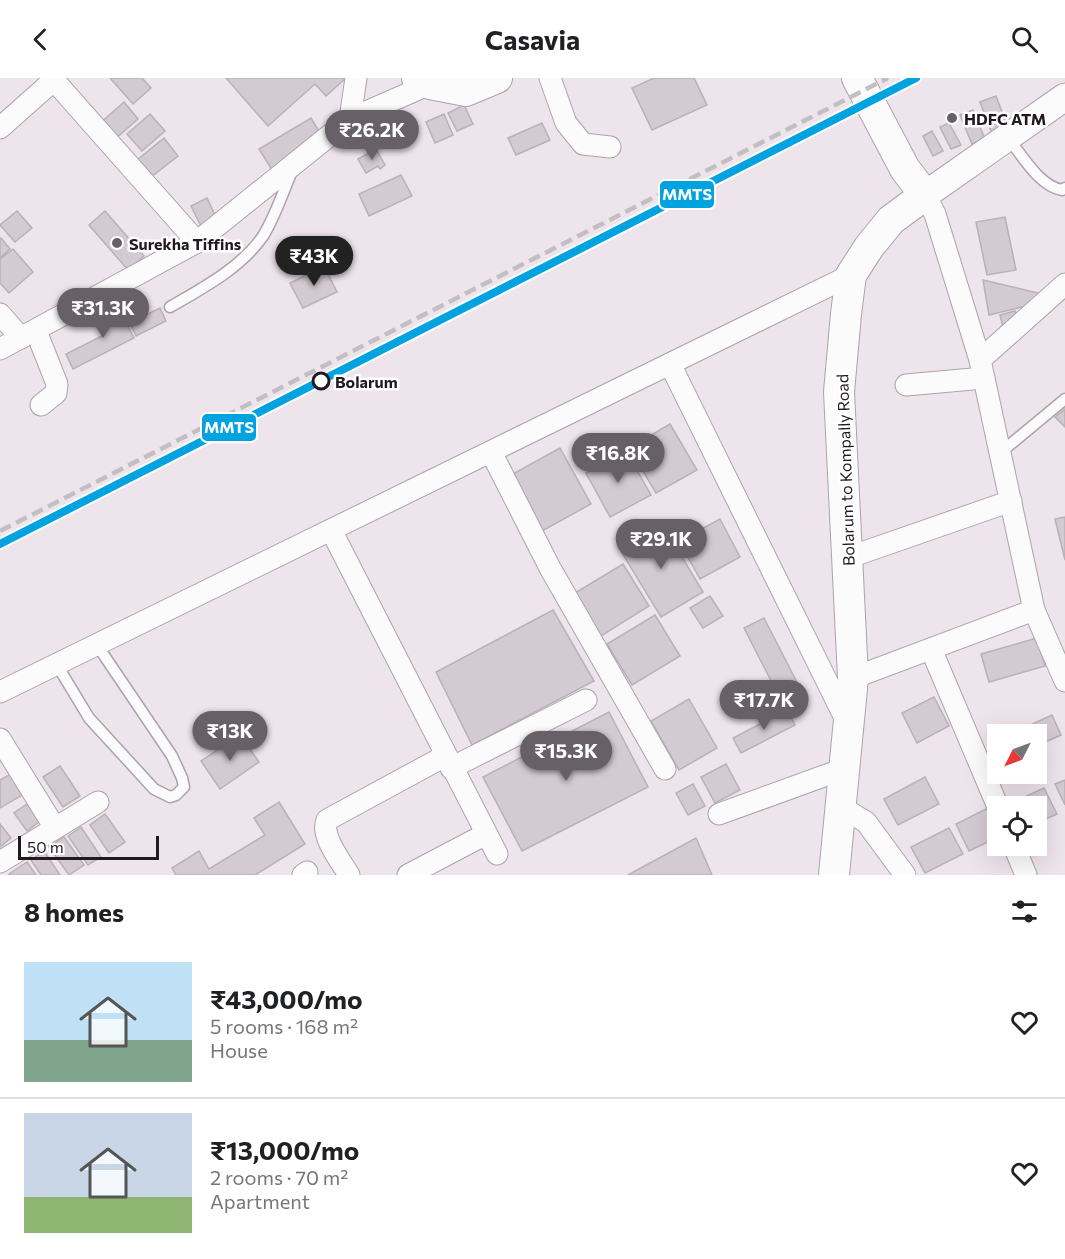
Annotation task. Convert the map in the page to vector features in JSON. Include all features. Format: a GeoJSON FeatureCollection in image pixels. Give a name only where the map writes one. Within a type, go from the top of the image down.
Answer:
{"type":"FeatureCollection","features":[{"type":"Feature","properties":{"kind":"main road"},"geometry":{"type":"LineString","coordinates":[[423,81],[466,90],[497,78]]}},
{"type":"Feature","properties":{"kind":"main road"},"geometry":{"type":"LineString","coordinates":[[857,78],[905,170],[925,195]]}},
{"type":"Feature","properties":{"kind":"main road","name":"Bolarum to Kompally Road"},"geometry":{"type":"LineString","coordinates":[[834,875],[853,678],[839,392],[851,275],[868,247],[891,220],[925,195]]}},
{"type":"Feature","properties":{"kind":"street"},"geometry":{"type":"LineString","coordinates":[[350,119],[356,78]]}},
{"type":"Feature","properties":{"kind":"street"},"geometry":{"type":"LineString","coordinates":[[550,78],[566,123],[583,144],[610,147]]}},
{"type":"Feature","properties":{"kind":"street"},"geometry":{"type":"LineString","coordinates":[[0,128],[53,79],[197,242]]}},
{"type":"Feature","properties":{"kind":"street"},"geometry":{"type":"LineString","coordinates":[[0,348],[28,335],[197,242],[350,119],[423,81]]}},
{"type":"Feature","properties":{"kind":"street"},"geometry":{"type":"LineString","coordinates":[[1065,96],[925,195],[935,214],[982,369],[1034,610],[1065,681]]}},
{"type":"Feature","properties":{"kind":"street"},"geometry":{"type":"LineString","coordinates":[[0,692],[851,275]]}},
{"type":"Feature","properties":{"kind":"street"},"geometry":{"type":"LineString","coordinates":[[906,385],[982,369],[1065,284]]}},
{"type":"Feature","properties":{"kind":"street"},"geometry":{"type":"LineString","coordinates":[[0,314],[28,335],[55,375],[56,393],[41,405]]}},
{"type":"Feature","properties":{"kind":"street"},"geometry":{"type":"LineString","coordinates":[[670,364],[847,722]]}},
{"type":"Feature","properties":{"kind":"street"},"geometry":{"type":"LineString","coordinates":[[491,452],[550,568],[664,769]]}},
{"type":"Feature","properties":{"kind":"street"},"geometry":{"type":"LineString","coordinates":[[847,558],[1011,501]]}},
{"type":"Feature","properties":{"kind":"street"},"geometry":{"type":"LineString","coordinates":[[331,530],[497,854]]}},
{"type":"Feature","properties":{"kind":"street"},"geometry":{"type":"LineString","coordinates":[[853,678],[1034,610]]}},
{"type":"Feature","properties":{"kind":"street"},"geometry":{"type":"LineString","coordinates":[[931,649],[993,796]]}},
{"type":"Feature","properties":{"kind":"street"},"geometry":{"type":"LineString","coordinates":[[349,875],[327,835],[325,825],[327,820],[586,700]]}},
{"type":"Feature","properties":{"kind":"street"},"geometry":{"type":"LineString","coordinates":[[0,739],[55,828]]}},
{"type":"Feature","properties":{"kind":"street"},"geometry":{"type":"LineString","coordinates":[[719,814],[846,768]]}},
{"type":"Feature","properties":{"kind":"street"},"geometry":{"type":"LineString","coordinates":[[0,862],[98,802]]}},
{"type":"Feature","properties":{"kind":"street"},"geometry":{"type":"LineString","coordinates":[[841,807],[866,822],[905,875]]}},
{"type":"Feature","properties":{"kind":"street"},"geometry":{"type":"LineString","coordinates":[[408,875],[486,834]]}},
{"type":"Feature","properties":{"kind":"street"},"geometry":{"type":"LineString","coordinates":[[1018,856],[1026,875]]}},
{"type":"Feature","properties":{"kind":"lane"},"geometry":{"type":"LineString","coordinates":[[1008,137],[1045,183],[1055,189],[1065,188]]}},
{"type":"Feature","properties":{"kind":"lane"},"geometry":{"type":"LineString","coordinates":[[170,307],[200,290],[247,255],[263,235],[296,164]]}},
{"type":"Feature","properties":{"kind":"lane"},"geometry":{"type":"LineString","coordinates":[[1000,453],[1065,399]]}},
{"type":"Feature","properties":{"kind":"lane"},"geometry":{"type":"LineString","coordinates":[[57,665],[89,718],[110,743],[154,789],[165,796],[176,795],[184,787],[172,756],[97,645]]}},
{"type":"Feature","properties":{"kind":"building"},"geometry":{"type":"Polygon","coordinates":[[[110,78],[142,78],[151,88],[133,104],[110,78]]]}},
{"type":"Feature","properties":{"kind":"building"},"geometry":{"type":"Polygon","coordinates":[[[226,78],[346,78],[326,96],[315,84],[268,126],[226,78]]]}},
{"type":"Feature","properties":{"kind":"building"},"geometry":{"type":"Polygon","coordinates":[[[654,78],[694,78],[707,105],[652,130],[632,88],[654,78]]]}},
{"type":"Feature","properties":{"kind":"building"},"geometry":{"type":"Polygon","coordinates":[[[996,96],[1008,127],[992,134],[980,102],[996,96]]]}},
{"type":"Feature","properties":{"kind":"building"},"geometry":{"type":"Polygon","coordinates":[[[124,102],[138,119],[114,140],[99,124],[124,102]]]}},
{"type":"Feature","properties":{"kind":"building"},"geometry":{"type":"Polygon","coordinates":[[[464,105],[473,124],[457,131],[448,113],[464,105]]]}},
{"type":"Feature","properties":{"kind":"building"},"geometry":{"type":"Polygon","coordinates":[[[973,110],[985,139],[972,144],[960,115],[973,110]]]}},
{"type":"Feature","properties":{"kind":"building"},"geometry":{"type":"Polygon","coordinates":[[[150,114],[165,131],[142,151],[127,134],[150,114]]]}},
{"type":"Feature","properties":{"kind":"building"},"geometry":{"type":"Polygon","coordinates":[[[444,114],[453,135],[435,143],[426,122],[444,114]]]}},
{"type":"Feature","properties":{"kind":"building"},"geometry":{"type":"Polygon","coordinates":[[[311,118],[323,138],[272,170],[259,149],[311,118]]]}},
{"type":"Feature","properties":{"kind":"building"},"geometry":{"type":"Polygon","coordinates":[[[542,123],[550,140],[516,155],[508,138],[542,123]]]}},
{"type":"Feature","properties":{"kind":"building"},"geometry":{"type":"Polygon","coordinates":[[[949,123],[961,145],[951,149],[940,127],[949,123]]]}},
{"type":"Feature","properties":{"kind":"building"},"geometry":{"type":"Polygon","coordinates":[[[932,131],[943,151],[933,156],[923,136],[932,131]]]}},
{"type":"Feature","properties":{"kind":"building"},"geometry":{"type":"Polygon","coordinates":[[[164,138],[178,156],[151,177],[137,160],[164,138]]]}},
{"type":"Feature","properties":{"kind":"building"},"geometry":{"type":"Polygon","coordinates":[[[376,149],[385,165],[366,173],[358,159],[376,149]]]}},
{"type":"Feature","properties":{"kind":"building"},"geometry":{"type":"Polygon","coordinates":[[[401,175],[412,196],[369,216],[359,194],[401,175]]]}},
{"type":"Feature","properties":{"kind":"building"},"geometry":{"type":"Polygon","coordinates":[[[207,198],[218,221],[202,228],[191,206],[207,198]]]}},
{"type":"Feature","properties":{"kind":"building"},"geometry":{"type":"Polygon","coordinates":[[[17,211],[32,228],[15,242],[0,225],[17,211]]]}},
{"type":"Feature","properties":{"kind":"building"},"geometry":{"type":"Polygon","coordinates":[[[105,211],[144,256],[128,270],[89,225],[105,211]]]}},
{"type":"Feature","properties":{"kind":"building"},"geometry":{"type":"Polygon","coordinates":[[[1005,217],[1016,270],[987,275],[976,222],[1005,217]]]}},
{"type":"Feature","properties":{"kind":"building"},"geometry":{"type":"Polygon","coordinates":[[[0,239],[10,249],[0,258],[0,239]]]}},
{"type":"Feature","properties":{"kind":"building"},"geometry":{"type":"Polygon","coordinates":[[[13,249],[33,272],[9,293],[0,283],[0,259],[13,249]]]}},
{"type":"Feature","properties":{"kind":"building"},"geometry":{"type":"Polygon","coordinates":[[[324,266],[337,292],[303,308],[290,283],[324,266]]]}},
{"type":"Feature","properties":{"kind":"building"},"geometry":{"type":"Polygon","coordinates":[[[983,280],[1038,293],[1038,303],[989,315],[983,280]]]}},
{"type":"Feature","properties":{"kind":"building"},"geometry":{"type":"Polygon","coordinates":[[[138,304],[144,316],[160,308],[166,321],[136,336],[124,311],[138,304]]]}},
{"type":"Feature","properties":{"kind":"building"},"geometry":{"type":"Polygon","coordinates":[[[118,307],[134,338],[73,369],[66,354],[104,335],[95,318],[118,307]]]}},
{"type":"Feature","properties":{"kind":"building"},"geometry":{"type":"Polygon","coordinates":[[[1015,311],[1018,324],[1003,327],[1000,315],[1015,311]]]}},
{"type":"Feature","properties":{"kind":"building"},"geometry":{"type":"Polygon","coordinates":[[[1065,409],[1065,427],[1055,417],[1065,409]]]}},
{"type":"Feature","properties":{"kind":"building"},"geometry":{"type":"Polygon","coordinates":[[[670,424],[697,470],[656,493],[629,448],[670,424]]]}},
{"type":"Feature","properties":{"kind":"building"},"geometry":{"type":"Polygon","coordinates":[[[560,448],[591,504],[542,531],[511,475],[560,448]]]}},
{"type":"Feature","properties":{"kind":"building"},"geometry":{"type":"Polygon","coordinates":[[[626,451],[651,495],[610,517],[586,473],[626,451]]]}},
{"type":"Feature","properties":{"kind":"building"},"geometry":{"type":"Polygon","coordinates":[[[1065,517],[1065,560],[1055,519],[1065,517]]]}},
{"type":"Feature","properties":{"kind":"building"},"geometry":{"type":"Polygon","coordinates":[[[720,519],[740,557],[700,579],[679,541],[720,519]]]}},
{"type":"Feature","properties":{"kind":"building"},"geometry":{"type":"Polygon","coordinates":[[[661,522],[703,592],[661,617],[619,548],[661,522]]]}},
{"type":"Feature","properties":{"kind":"building"},"geometry":{"type":"Polygon","coordinates":[[[623,564],[649,606],[601,636],[575,593],[623,564]]]}},
{"type":"Feature","properties":{"kind":"building"},"geometry":{"type":"Polygon","coordinates":[[[710,596],[723,616],[703,628],[690,608],[710,596]]]}},
{"type":"Feature","properties":{"kind":"building"},"geometry":{"type":"Polygon","coordinates":[[[553,610],[594,681],[472,745],[436,672],[553,610]]]}},
{"type":"Feature","properties":{"kind":"building"},"geometry":{"type":"Polygon","coordinates":[[[655,615],[680,656],[632,685],[607,644],[655,615]]]}},
{"type":"Feature","properties":{"kind":"building"},"geometry":{"type":"Polygon","coordinates":[[[764,618],[805,698],[785,708],[744,628],[764,618]]]}},
{"type":"Feature","properties":{"kind":"building"},"geometry":{"type":"Polygon","coordinates":[[[1037,638],[1045,666],[989,682],[981,654],[1037,638]]]}},
{"type":"Feature","properties":{"kind":"building"},"geometry":{"type":"Polygon","coordinates":[[[934,697],[949,726],[917,743],[902,713],[934,697]]]}},
{"type":"Feature","properties":{"kind":"building"},"geometry":{"type":"Polygon","coordinates":[[[689,699],[717,748],[679,770],[651,721],[689,699]]]}},
{"type":"Feature","properties":{"kind":"building"},"geometry":{"type":"Polygon","coordinates":[[[787,710],[795,725],[741,753],[733,738],[787,710]]]}},
{"type":"Feature","properties":{"kind":"building"},"geometry":{"type":"Polygon","coordinates":[[[609,712],[648,787],[522,851],[483,777],[609,712]]]}},
{"type":"Feature","properties":{"kind":"building"},"geometry":{"type":"Polygon","coordinates":[[[1052,715],[1061,735],[1047,741],[1047,724],[1032,724],[1052,715]]]}},
{"type":"Feature","properties":{"kind":"building"},"geometry":{"type":"Polygon","coordinates":[[[240,735],[259,762],[220,789],[201,761],[240,735]]]}},
{"type":"Feature","properties":{"kind":"building"},"geometry":{"type":"Polygon","coordinates":[[[726,764],[740,790],[715,803],[701,777],[726,764]]]}},
{"type":"Feature","properties":{"kind":"building"},"geometry":{"type":"Polygon","coordinates":[[[60,766],[80,796],[63,807],[43,777],[60,766]]]}},
{"type":"Feature","properties":{"kind":"building"},"geometry":{"type":"Polygon","coordinates":[[[16,771],[24,794],[0,808],[0,780],[16,771]]]}},
{"type":"Feature","properties":{"kind":"building"},"geometry":{"type":"Polygon","coordinates":[[[925,777],[939,804],[898,825],[884,799],[925,777]]]}},
{"type":"Feature","properties":{"kind":"building"},"geometry":{"type":"Polygon","coordinates":[[[1065,780],[1065,805],[1055,784],[1065,780]]]}},
{"type":"Feature","properties":{"kind":"building"},"geometry":{"type":"Polygon","coordinates":[[[693,784],[705,806],[688,815],[676,793],[693,784]]]}},
{"type":"Feature","properties":{"kind":"building"},"geometry":{"type":"Polygon","coordinates":[[[1044,788],[1057,814],[1047,818],[1047,796],[1026,796],[1044,788]]]}},
{"type":"Feature","properties":{"kind":"building"},"geometry":{"type":"Polygon","coordinates":[[[279,802],[305,844],[255,875],[176,875],[172,868],[199,851],[209,869],[265,835],[254,818],[279,802]]]}},
{"type":"Feature","properties":{"kind":"building"},"geometry":{"type":"Polygon","coordinates":[[[27,804],[40,821],[27,831],[14,813],[27,804]]]}},
{"type":"Feature","properties":{"kind":"building"},"geometry":{"type":"Polygon","coordinates":[[[987,808],[987,842],[969,851],[956,824],[987,808]]]}},
{"type":"Feature","properties":{"kind":"building"},"geometry":{"type":"Polygon","coordinates":[[[105,814],[125,842],[109,853],[90,825],[105,814]]]}},
{"type":"Feature","properties":{"kind":"building"},"geometry":{"type":"Polygon","coordinates":[[[0,824],[11,838],[0,847],[0,824]]]}},
{"type":"Feature","properties":{"kind":"building"},"geometry":{"type":"Polygon","coordinates":[[[81,827],[101,857],[88,865],[68,836],[81,827]]]}},
{"type":"Feature","properties":{"kind":"building"},"geometry":{"type":"Polygon","coordinates":[[[949,828],[963,854],[925,873],[911,847],[949,828]]]}},
{"type":"Feature","properties":{"kind":"building"},"geometry":{"type":"Polygon","coordinates":[[[64,837],[84,865],[69,875],[49,847],[64,837]]]}},
{"type":"Feature","properties":{"kind":"building"},"geometry":{"type":"Polygon","coordinates":[[[696,838],[712,875],[628,875],[696,838]]]}},
{"type":"Feature","properties":{"kind":"building"},"geometry":{"type":"Polygon","coordinates":[[[44,851],[60,875],[41,875],[31,860],[44,851]]]}},
{"type":"Feature","properties":{"kind":"building"},"geometry":{"type":"Polygon","coordinates":[[[27,862],[36,875],[9,874],[27,862]]]}},
{"type":"Feature","properties":{"kind":"railway"},"geometry":{"type":"LineString","coordinates":[[0,531],[888,78]]}},
{"type":"Feature","properties":{"kind":"transit line","name":"MMTS"},"geometry":{"type":"LineString","coordinates":[[0,544],[916,78]]}},
{"type":"Feature","properties":{"kind":"place","name":"HDFC ATM"},"geometry":{"type":"Point","coordinates":[952,118]}},
{"type":"Feature","properties":{"kind":"place","name":"Surekha Tiffins"},"geometry":{"type":"Point","coordinates":[117,243]}},
{"type":"Feature","properties":{"kind":"place","name":"Bolarum"},"geometry":{"type":"Point","coordinates":[321,381]}}]}
